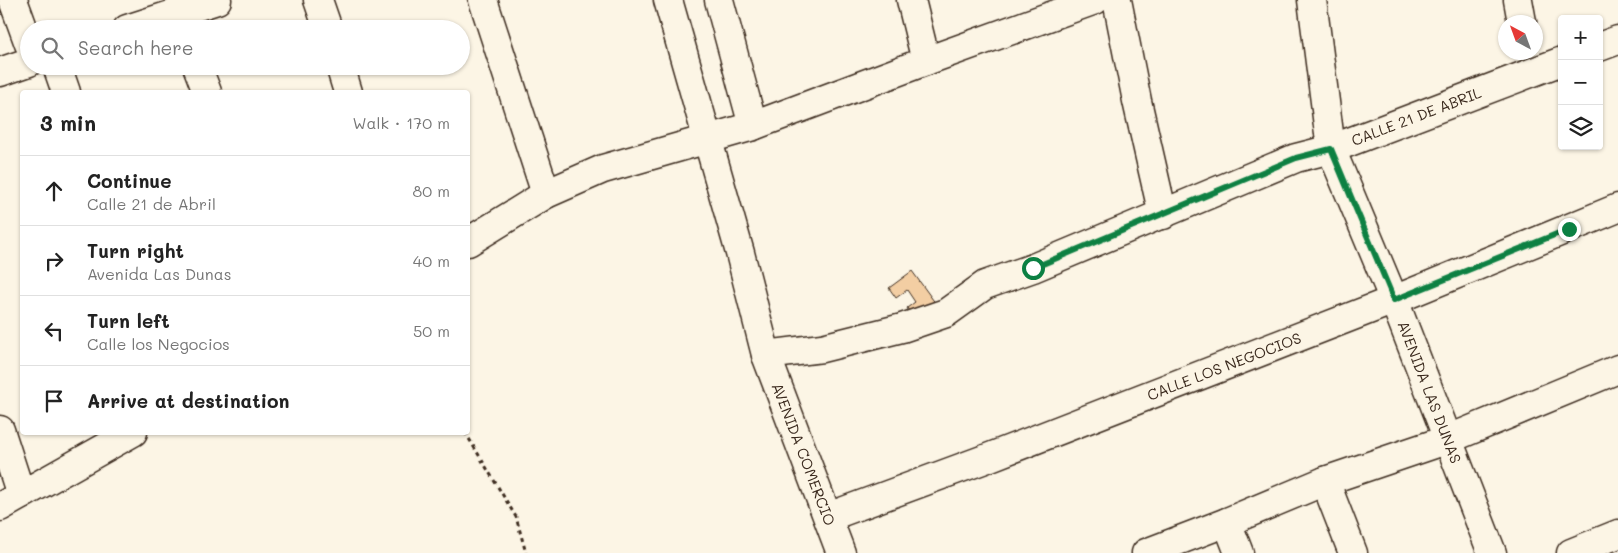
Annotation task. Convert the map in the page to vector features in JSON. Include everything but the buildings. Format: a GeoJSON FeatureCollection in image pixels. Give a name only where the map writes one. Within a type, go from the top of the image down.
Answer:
{"type":"FeatureCollection","features":[{"type":"Feature","properties":{"kind":"street"},"geometry":{"type":"LineString","coordinates":[[13,0],[20,20]]}},
{"type":"Feature","properties":{"kind":"street"},"geometry":{"type":"LineString","coordinates":[[156,20],[217,0]]}},
{"type":"Feature","properties":{"kind":"street"},"geometry":{"type":"LineString","coordinates":[[318,0],[325,20]]}},
{"type":"Feature","properties":{"kind":"street"},"geometry":{"type":"LineString","coordinates":[[483,0],[546,194]]}},
{"type":"Feature","properties":{"kind":"street","name":"AVENIDA COMERCIO"},"geometry":{"type":"LineString","coordinates":[[668,0],[708,139],[766,355],[842,553]]}},
{"type":"Feature","properties":{"kind":"street"},"geometry":{"type":"LineString","coordinates":[[719,0],[753,126]]}},
{"type":"Feature","properties":{"kind":"street"},"geometry":{"type":"LineString","coordinates":[[910,0],[926,61]]}},
{"type":"Feature","properties":{"kind":"street"},"geometry":{"type":"LineString","coordinates":[[470,241],[546,194],[603,168],[753,126],[1095,0]]}},
{"type":"Feature","properties":{"kind":"street"},"geometry":{"type":"LineString","coordinates":[[1116,0],[1163,215]]}},
{"type":"Feature","properties":{"kind":"street","name":"AVENIDA LAS DUNAS"},"geometry":{"type":"LineString","coordinates":[[1312,0],[1331,149],[1394,300],[1492,553]]}},
{"type":"Feature","properties":{"kind":"street"},"geometry":{"type":"LineString","coordinates":[[1518,0],[1521,15]]}},
{"type":"Feature","properties":{"kind":"street"},"geometry":{"type":"LineString","coordinates":[[1603,46],[1618,40]]}},
{"type":"Feature","properties":{"kind":"street","name":"CALLE 21 DE ABRIL"},"geometry":{"type":"LineString","coordinates":[[766,355],[822,348],[902,328],[946,313],[985,285],[1033,268],[1163,215],[1296,158],[1331,149],[1529,62],[1558,61]]}},
{"type":"Feature","properties":{"kind":"street"},"geometry":{"type":"LineString","coordinates":[[0,72],[20,65]]}},
{"type":"Feature","properties":{"kind":"street"},"geometry":{"type":"LineString","coordinates":[[61,75],[65,90]]}},
{"type":"Feature","properties":{"kind":"street"},"geometry":{"type":"LineString","coordinates":[[201,75],[206,90]]}},
{"type":"Feature","properties":{"kind":"street"},"geometry":{"type":"LineString","coordinates":[[343,75],[347,90]]}},
{"type":"Feature","properties":{"kind":"street","name":"CALLE LOS NEGOCIOS"},"geometry":{"type":"LineString","coordinates":[[828,517],[985,459],[1394,300],[1618,208]]}},
{"type":"Feature","properties":{"kind":"street"},"geometry":{"type":"LineString","coordinates":[[1146,553],[1227,522],[1325,480],[1449,439],[1618,369]]}},
{"type":"Feature","properties":{"kind":"street"},"geometry":{"type":"LineString","coordinates":[[0,430],[10,501],[127,435]]}},
{"type":"Feature","properties":{"kind":"street"},"geometry":{"type":"LineString","coordinates":[[1325,480],[1353,553]]}},
{"type":"Feature","properties":{"kind":"street"},"geometry":{"type":"LineString","coordinates":[[1227,522],[1239,553]]}},
{"type":"Feature","properties":{"kind":"street"},"geometry":{"type":"LineString","coordinates":[[1571,553],[1618,534]]}},
{"type":"Feature","properties":{"kind":"path"},"geometry":{"type":"LineString","coordinates":[[467,435],[516,517],[526,553]]}},
{"type":"Feature","properties":{"kind":"route"},"geometry":{"type":"LineString","coordinates":[[1033,268],[1296,158],[1331,149],[1394,300],[1569,229]]}}]}
